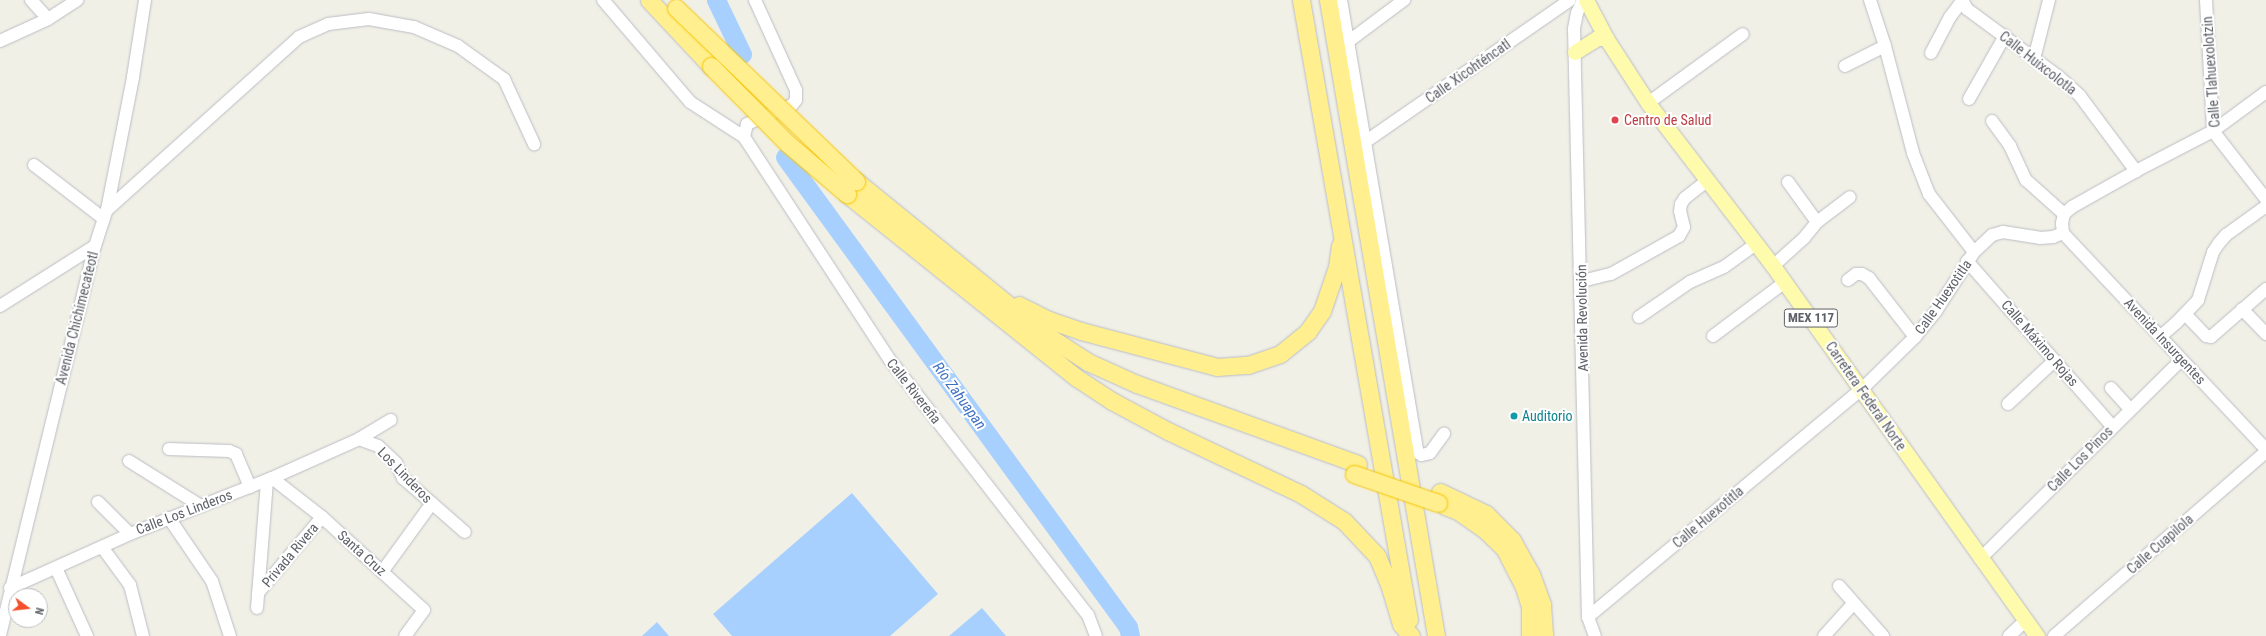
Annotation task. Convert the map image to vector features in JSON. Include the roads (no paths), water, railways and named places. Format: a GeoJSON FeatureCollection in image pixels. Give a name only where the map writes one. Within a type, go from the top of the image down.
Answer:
{"type":"FeatureCollection","features":[{"type":"Feature","properties":{"kind":"highway"},"geometry":{"type":"LineString","coordinates":[[649,0],[787,144],[852,188],[1043,333],[1088,362],[1137,384],[1356,469]]}},
{"type":"Feature","properties":{"kind":"highway"},"geometry":{"type":"LineString","coordinates":[[1301,0],[1342,230],[1411,636]]}},
{"type":"Feature","properties":{"kind":"highway"},"geometry":{"type":"LineString","coordinates":[[1328,0],[1436,636]]}},
{"type":"Feature","properties":{"kind":"highway"},"geometry":{"type":"LineString","coordinates":[[672,4],[852,188],[1077,378],[1112,401],[1168,431],[1301,494],[1344,521],[1377,556],[1389,584],[1400,624],[1411,636]]}},
{"type":"Feature","properties":{"kind":"highway"},"geometry":{"type":"LineString","coordinates":[[982,286],[1049,320],[1082,331],[1217,367],[1248,365],[1280,354],[1308,331],[1322,311],[1337,267],[1342,230]]}},
{"type":"Feature","properties":{"kind":"highway"},"geometry":{"type":"LineString","coordinates":[[1045,351],[1088,375],[1122,390],[1486,514],[1512,540],[1531,574],[1542,606],[1544,636]]}},
{"type":"Feature","properties":{"kind":"highway"},"geometry":{"type":"LineString","coordinates":[[1439,498],[1484,529],[1504,548],[1524,587],[1530,607],[1530,636]]}},
{"type":"Feature","properties":{"kind":"main road","name":"Carretera Federal Norte"},"geometry":{"type":"LineString","coordinates":[[1586,0],[1606,38],[1648,103],[1785,282],[2036,636]]}},
{"type":"Feature","properties":{"kind":"main road"},"geometry":{"type":"LineString","coordinates":[[1575,52],[1596,38],[1606,38]]}},
{"type":"Feature","properties":{"kind":"street"},"geometry":{"type":"LineString","coordinates":[[31,0],[48,19]]}},
{"type":"Feature","properties":{"kind":"street"},"geometry":{"type":"LineString","coordinates":[[0,41],[48,19],[77,0]]}},
{"type":"Feature","properties":{"kind":"street","name":"Avenida Chichimecateotl"},"geometry":{"type":"LineString","coordinates":[[10,588],[96,246],[106,214],[133,77],[145,0]]}},
{"type":"Feature","properties":{"kind":"street"},"geometry":{"type":"LineString","coordinates":[[603,0],[690,102],[744,137],[747,124],[792,105],[796,100],[796,90],[755,0]]}},
{"type":"Feature","properties":{"kind":"street"},"geometry":{"type":"LineString","coordinates":[[1342,0],[1418,453],[1422,455],[1430,453],[1444,434]]}},
{"type":"Feature","properties":{"kind":"street"},"geometry":{"type":"LineString","coordinates":[[1349,41],[1404,0]]}},
{"type":"Feature","properties":{"kind":"street","name":"Calle Xicohténcatl"},"geometry":{"type":"LineString","coordinates":[[1365,142],[1570,0]]}},
{"type":"Feature","properties":{"kind":"street","name":"Avenida Revolución"},"geometry":{"type":"LineString","coordinates":[[1583,0],[1577,13],[1574,28],[1582,281],[1588,617],[1595,636]]}},
{"type":"Feature","properties":{"kind":"street","name":"Calle Máximo Rojas"},"geometry":{"type":"LineString","coordinates":[[1870,0],[1885,46],[1913,153],[1929,194],[1970,256],[2055,360],[2112,426]]}},
{"type":"Feature","properties":{"kind":"street"},"geometry":{"type":"LineString","coordinates":[[1931,53],[1950,17],[1962,0]]}},
{"type":"Feature","properties":{"kind":"street","name":"Calle Huixcolotla"},"geometry":{"type":"LineString","coordinates":[[1962,0],[1967,9],[2058,76],[2080,96],[2136,171]]}},
{"type":"Feature","properties":{"kind":"street"},"geometry":{"type":"LineString","coordinates":[[2034,59],[2049,0]]}},
{"type":"Feature","properties":{"kind":"street","name":"Calle Tlahuexolotzin"},"geometry":{"type":"LineString","coordinates":[[2206,0],[2213,131],[2266,199]]}},
{"type":"Feature","properties":{"kind":"street"},"geometry":{"type":"LineString","coordinates":[[34,165],[106,214],[299,37],[328,24],[369,19],[406,26],[458,46],[504,79],[534,144]]}},
{"type":"Feature","properties":{"kind":"street"},"geometry":{"type":"LineString","coordinates":[[1648,103],[1743,34]]}},
{"type":"Feature","properties":{"kind":"street"},"geometry":{"type":"LineString","coordinates":[[1969,99],[2005,36]]}},
{"type":"Feature","properties":{"kind":"street"},"geometry":{"type":"LineString","coordinates":[[1845,66],[1885,46]]}},
{"type":"Feature","properties":{"kind":"street"},"geometry":{"type":"LineString","coordinates":[[2063,233],[2062,223],[2064,214],[2136,171],[2213,131],[2266,92]]}},
{"type":"Feature","properties":{"kind":"street"},"geometry":{"type":"LineString","coordinates":[[1992,121],[2010,146],[2026,180],[2064,214]]}},
{"type":"Feature","properties":{"kind":"street","name":"Calle Rivereña"},"geometry":{"type":"LineString","coordinates":[[744,137],[890,360],[1088,615],[1096,636]]}},
{"type":"Feature","properties":{"kind":"street"},"geometry":{"type":"LineString","coordinates":[[1582,281],[1611,274],[1679,236],[1684,227],[1680,211],[1684,198],[1707,181]]}},
{"type":"Feature","properties":{"kind":"street"},"geometry":{"type":"LineString","coordinates":[[1788,182],[1817,222]]}},
{"type":"Feature","properties":{"kind":"street"},"geometry":{"type":"LineString","coordinates":[[1773,266],[1804,238],[1817,222],[1850,197]]}},
{"type":"Feature","properties":{"kind":"street"},"geometry":{"type":"LineString","coordinates":[[2161,336],[2198,300],[2202,292],[2213,252],[2219,243],[2226,235],[2266,206]]}},
{"type":"Feature","properties":{"kind":"street","name":"Calle Huexotitla"},"geometry":{"type":"LineString","coordinates":[[1588,617],[1862,389],[1915,337],[1936,311],[1970,256],[1992,235],[2003,232],[2040,238],[2053,237],[2063,233]]}},
{"type":"Feature","properties":{"kind":"street","name":"Avenida Insurgentes"},"geometry":{"type":"LineString","coordinates":[[2063,233],[2161,336],[2181,360],[2265,446]]}},
{"type":"Feature","properties":{"kind":"street"},"geometry":{"type":"LineString","coordinates":[[1639,317],[1690,282],[1724,267],[1756,244]]}},
{"type":"Feature","properties":{"kind":"street"},"geometry":{"type":"LineString","coordinates":[[0,306],[96,246]]}},
{"type":"Feature","properties":{"kind":"street"},"geometry":{"type":"LineString","coordinates":[[1848,280],[1856,274],[1862,274],[1868,278],[1915,337]]}},
{"type":"Feature","properties":{"kind":"street"},"geometry":{"type":"LineString","coordinates":[[1713,336],[1785,282]]}},
{"type":"Feature","properties":{"kind":"street"},"geometry":{"type":"LineString","coordinates":[[2185,314],[2208,337],[2214,335],[2266,289]]}},
{"type":"Feature","properties":{"kind":"street"},"geometry":{"type":"LineString","coordinates":[[2242,309],[2266,334]]}},
{"type":"Feature","properties":{"kind":"street"},"geometry":{"type":"LineString","coordinates":[[2008,404],[2055,360]]}},
{"type":"Feature","properties":{"kind":"street","name":"Calle Los Pinos"},"geometry":{"type":"LineString","coordinates":[[1980,559],[2112,426],[2181,360]]}},
{"type":"Feature","properties":{"kind":"street"},"geometry":{"type":"LineString","coordinates":[[2111,388],[2130,409]]}},
{"type":"Feature","properties":{"kind":"street","name":"Calle Los Linderos"},"geometry":{"type":"LineString","coordinates":[[10,588],[130,534],[250,487],[360,439],[391,420]]}},
{"type":"Feature","properties":{"kind":"street","name":"Los Linderos"},"geometry":{"type":"LineString","coordinates":[[360,439],[378,446],[396,463],[403,478],[465,532]]}},
{"type":"Feature","properties":{"kind":"street","name":"Calle Cuapilola"},"geometry":{"type":"LineString","coordinates":[[2054,636],[2265,446]]}},
{"type":"Feature","properties":{"kind":"street"},"geometry":{"type":"LineString","coordinates":[[169,449],[229,451],[236,454],[250,487]]}},
{"type":"Feature","properties":{"kind":"street"},"geometry":{"type":"LineString","coordinates":[[129,462],[201,506]]}},
{"type":"Feature","properties":{"kind":"street"},"geometry":{"type":"LineString","coordinates":[[257,608],[269,479]]}},
{"type":"Feature","properties":{"kind":"street","name":"Santa Cruz"},"geometry":{"type":"LineString","coordinates":[[269,479],[322,517],[424,610],[405,636]]}},
{"type":"Feature","properties":{"kind":"street"},"geometry":{"type":"LineString","coordinates":[[98,502],[130,534]]}},
{"type":"Feature","properties":{"kind":"street"},"geometry":{"type":"LineString","coordinates":[[382,572],[432,503]]}},
{"type":"Feature","properties":{"kind":"street","name":"Privada Rivera"},"geometry":{"type":"LineString","coordinates":[[258,593],[322,517]]}},
{"type":"Feature","properties":{"kind":"street"},"geometry":{"type":"LineString","coordinates":[[169,518],[212,581],[230,636]]}},
{"type":"Feature","properties":{"kind":"street"},"geometry":{"type":"LineString","coordinates":[[102,547],[130,585],[144,636]]}},
{"type":"Feature","properties":{"kind":"street"},"geometry":{"type":"LineString","coordinates":[[56,568],[87,636]]}},
{"type":"Feature","properties":{"kind":"street"},"geometry":{"type":"LineString","coordinates":[[1838,586],[1883,636]]}},
{"type":"Feature","properties":{"kind":"street","name":"Avenida Chichimecateotl"},"geometry":{"type":"LineString","coordinates":[[0,635],[8,597]]}},
{"type":"Feature","properties":{"kind":"street"},"geometry":{"type":"LineString","coordinates":[[1824,636],[1854,604]]}},
{"type":"Feature","properties":{"kind":"street"},"geometry":{"type":"LineString","coordinates":[[2009,636],[2025,621]]}},
{"type":"Feature","properties":{"kind":"water"},"geometry":{"type":"Polygon","coordinates":[[[852,493],[938,594],[890,636],[732,636],[713,614],[852,493]]]}},
{"type":"Feature","properties":{"kind":"water"},"geometry":{"type":"Polygon","coordinates":[[[982,608],[1006,636],[949,636],[982,608]]]}},
{"type":"Feature","properties":{"kind":"water"},"geometry":{"type":"Polygon","coordinates":[[[657,622],[669,636],[642,636],[657,622]]]}},
{"type":"Feature","properties":{"kind":"waterway","name":"Río Zahuapan"},"geometry":{"type":"LineString","coordinates":[[716,0],[742,54]]}},
{"type":"Feature","properties":{"kind":"waterway","name":"Río Zahuapan"},"geometry":{"type":"LineString","coordinates":[[785,157],[1128,627],[1130,636]]}},
{"type":"Feature","properties":{"kind":"place","name":"Centro de Salud"},"geometry":{"type":"Point","coordinates":[1615,120]}},
{"type":"Feature","properties":{"kind":"place","name":"Auditorio"},"geometry":{"type":"Point","coordinates":[1514,416]}}]}
